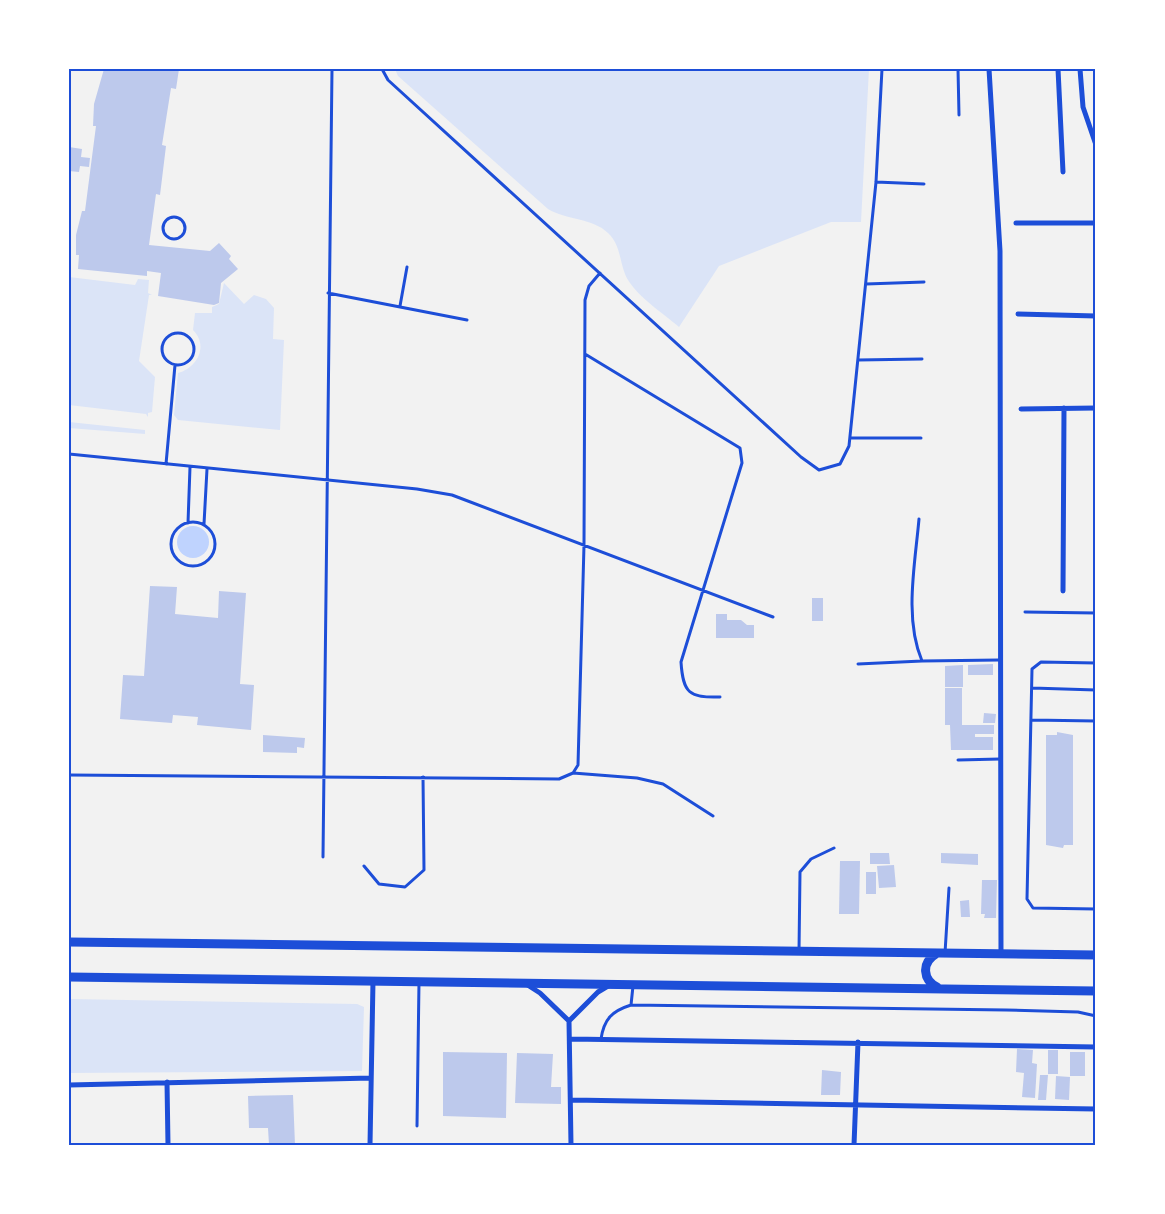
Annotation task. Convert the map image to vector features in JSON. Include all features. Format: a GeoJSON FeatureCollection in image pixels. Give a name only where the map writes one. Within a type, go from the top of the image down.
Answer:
{"type":"FeatureCollection","features":[{"type":"Feature","properties":{"kind":"highway"},"geometry":{"type":"LineString","coordinates":[[69,942],[1096,955]]}},
{"type":"Feature","properties":{"kind":"highway"},"geometry":{"type":"LineString","coordinates":[[940,988],[931,983],[925,970],[928,961],[941,954]]}},
{"type":"Feature","properties":{"kind":"highway"},"geometry":{"type":"LineString","coordinates":[[69,977],[373,979],[525,984],[1096,991]]}},
{"type":"Feature","properties":{"kind":"street"},"geometry":{"type":"LineString","coordinates":[[989,69],[1000,251],[1001,955]]}},
{"type":"Feature","properties":{"kind":"street"},"geometry":{"type":"LineString","coordinates":[[1058,69],[1063,172]]}},
{"type":"Feature","properties":{"kind":"street"},"geometry":{"type":"LineString","coordinates":[[1080,69],[1083,107],[1096,145]]}},
{"type":"Feature","properties":{"kind":"street"},"geometry":{"type":"LineString","coordinates":[[1016,223],[1096,223]]}},
{"type":"Feature","properties":{"kind":"street"},"geometry":{"type":"LineString","coordinates":[[1018,314],[1096,316]]}},
{"type":"Feature","properties":{"kind":"street"},"geometry":{"type":"LineString","coordinates":[[1063,591],[1064,408]]}},
{"type":"Feature","properties":{"kind":"street"},"geometry":{"type":"LineString","coordinates":[[1021,409],[1096,408]]}},
{"type":"Feature","properties":{"kind":"street"},"geometry":{"type":"LineString","coordinates":[[370,1145],[373,979]]}},
{"type":"Feature","properties":{"kind":"street"},"geometry":{"type":"LineString","coordinates":[[525,984],[540,993],[569,1021],[572,1145]]}},
{"type":"Feature","properties":{"kind":"street"},"geometry":{"type":"LineString","coordinates":[[569,1021],[598,992],[610,985]]}},
{"type":"Feature","properties":{"kind":"street"},"geometry":{"type":"LineString","coordinates":[[571,1039],[1096,1047]]}},
{"type":"Feature","properties":{"kind":"street"},"geometry":{"type":"LineString","coordinates":[[854,1145],[858,1042]]}},
{"type":"Feature","properties":{"kind":"street"},"geometry":{"type":"LineString","coordinates":[[69,1085],[371,1078]]}},
{"type":"Feature","properties":{"kind":"street"},"geometry":{"type":"LineString","coordinates":[[167,1082],[168,1145]]}},
{"type":"Feature","properties":{"kind":"street"},"geometry":{"type":"LineString","coordinates":[[572,1100],[1096,1108]]}},
{"type":"Feature","properties":{"kind":"lane"},"geometry":{"type":"LineString","coordinates":[[323,856],[332,69]]}},
{"type":"Feature","properties":{"kind":"lane"},"geometry":{"type":"LineString","coordinates":[[382,69],[388,80],[819,470],[834,467],[847,453],[850,438],[876,182],[882,69]]}},
{"type":"Feature","properties":{"kind":"lane"},"geometry":{"type":"LineString","coordinates":[[958,69],[959,115]]}},
{"type":"Feature","properties":{"kind":"lane"},"geometry":{"type":"LineString","coordinates":[[876,182],[924,184]]}},
{"type":"Feature","properties":{"kind":"lane"},"geometry":{"type":"LineString","coordinates":[[174,216],[182,219],[185,229],[182,236],[171,239],[165,235],[162,224],[167,218],[174,216]]}},
{"type":"Feature","properties":{"kind":"lane"},"geometry":{"type":"LineString","coordinates":[[400,306],[407,267]]}},
{"type":"Feature","properties":{"kind":"lane"},"geometry":{"type":"LineString","coordinates":[[573,773],[578,765],[584,545],[585,300],[589,286],[600,273]]}},
{"type":"Feature","properties":{"kind":"lane"},"geometry":{"type":"LineString","coordinates":[[866,284],[924,282]]}},
{"type":"Feature","properties":{"kind":"lane"},"geometry":{"type":"LineString","coordinates":[[328,292],[467,320]]}},
{"type":"Feature","properties":{"kind":"lane"},"geometry":{"type":"LineString","coordinates":[[180,332],[190,337],[195,351],[186,364],[175,365],[164,356],[162,346],[170,334],[180,332]]}},
{"type":"Feature","properties":{"kind":"lane"},"geometry":{"type":"LineString","coordinates":[[585,354],[740,448],[742,463],[705,591],[681,662],[683,687],[691,694],[720,697]]}},
{"type":"Feature","properties":{"kind":"lane"},"geometry":{"type":"LineString","coordinates":[[858,360],[922,359]]}},
{"type":"Feature","properties":{"kind":"lane"},"geometry":{"type":"LineString","coordinates":[[166,464],[175,365]]}},
{"type":"Feature","properties":{"kind":"lane"},"geometry":{"type":"LineString","coordinates":[[850,438],[921,438]]}},
{"type":"Feature","properties":{"kind":"lane"},"geometry":{"type":"LineString","coordinates":[[69,454],[328,479],[452,495],[773,617]]}},
{"type":"Feature","properties":{"kind":"lane"},"geometry":{"type":"LineString","coordinates":[[188,523],[190,467]]}},
{"type":"Feature","properties":{"kind":"lane"},"geometry":{"type":"LineString","coordinates":[[204,525],[188,523],[174,533],[171,548],[178,560],[190,567],[204,564],[214,554],[215,539],[204,525],[207,469]]}},
{"type":"Feature","properties":{"kind":"lane"},"geometry":{"type":"LineString","coordinates":[[919,519],[913,598],[915,642],[922,661]]}},
{"type":"Feature","properties":{"kind":"lane"},"geometry":{"type":"LineString","coordinates":[[1025,612],[1096,613]]}},
{"type":"Feature","properties":{"kind":"lane"},"geometry":{"type":"LineString","coordinates":[[858,664],[999,660]]}},
{"type":"Feature","properties":{"kind":"lane"},"geometry":{"type":"LineString","coordinates":[[1096,663],[1038,663],[1032,669],[1028,902],[1033,908],[1096,909]]}},
{"type":"Feature","properties":{"kind":"lane"},"geometry":{"type":"LineString","coordinates":[[1032,688],[1096,690]]}},
{"type":"Feature","properties":{"kind":"lane"},"geometry":{"type":"LineString","coordinates":[[1031,720],[1096,721]]}},
{"type":"Feature","properties":{"kind":"lane"},"geometry":{"type":"LineString","coordinates":[[958,760],[1000,759]]}},
{"type":"Feature","properties":{"kind":"lane"},"geometry":{"type":"LineString","coordinates":[[69,775],[559,779],[573,773],[637,778],[663,784],[712,816]]}},
{"type":"Feature","properties":{"kind":"lane"},"geometry":{"type":"LineString","coordinates":[[364,866],[380,884],[405,887],[424,870],[423,777]]}},
{"type":"Feature","properties":{"kind":"lane"},"geometry":{"type":"LineString","coordinates":[[799,952],[800,872],[811,860],[834,848]]}},
{"type":"Feature","properties":{"kind":"lane"},"geometry":{"type":"LineString","coordinates":[[941,954],[949,888]]}},
{"type":"Feature","properties":{"kind":"lane"},"geometry":{"type":"LineString","coordinates":[[417,1126],[419,980]]}},
{"type":"Feature","properties":{"kind":"lane"},"geometry":{"type":"LineString","coordinates":[[631,1005],[633,985]]}},
{"type":"Feature","properties":{"kind":"lane"},"geometry":{"type":"LineString","coordinates":[[601,1039],[603,1024],[610,1015],[631,1005],[1006,1010],[1078,1012],[1096,1016]]}},
{"type":"Feature","properties":{"kind":"shaded area"},"geometry":{"type":"Polygon","coordinates":[[[395,69],[869,69],[861,222],[831,222],[719,266],[679,327],[633,287],[625,274],[616,244],[608,233],[595,224],[548,209],[398,76],[395,69]]]}},
{"type":"Feature","properties":{"kind":"shaded area"},"geometry":{"type":"Polygon","coordinates":[[[69,277],[135,285],[138,279],[149,280],[148,293],[152,295],[149,295],[139,361],[155,377],[152,412],[148,413],[148,417],[146,414],[69,405],[69,277]]]}},
{"type":"Feature","properties":{"kind":"shaded area"},"geometry":{"type":"Polygon","coordinates":[[[224,283],[244,304],[254,295],[266,299],[274,308],[273,339],[284,340],[280,430],[178,420],[174,415],[178,373],[191,366],[199,356],[200,343],[193,330],[195,313],[212,313],[212,307],[219,304],[224,283]]]}},
{"type":"Feature","properties":{"kind":"shaded area"},"geometry":{"type":"Polygon","coordinates":[[[69,422],[145,430],[145,434],[69,428],[69,422]]]}},
{"type":"Feature","properties":{"kind":"shaded area"},"geometry":{"type":"Polygon","coordinates":[[[69,999],[357,1004],[364,1007],[362,1071],[69,1073],[69,999]]]}},
{"type":"Feature","properties":{"kind":"water"},"geometry":{"type":"Polygon","coordinates":[[[193,526],[204,531],[209,542],[204,553],[193,558],[182,553],[177,542],[182,531],[193,526]]]}},
{"type":"Feature","properties":{"kind":"building"},"geometry":{"type":"Polygon","coordinates":[[[104,69],[179,69],[176,89],[171,88],[162,145],[166,146],[160,195],[156,194],[149,245],[210,251],[219,243],[231,256],[229,259],[238,269],[221,283],[219,303],[214,305],[158,296],[161,273],[147,271],[147,276],[78,269],[79,255],[76,255],[76,235],[82,211],[85,211],[96,126],[93,126],[94,104],[104,69]]]}},
{"type":"Feature","properties":{"kind":"building"},"geometry":{"type":"Polygon","coordinates":[[[69,147],[82,149],[81,157],[90,158],[89,167],[80,166],[79,172],[69,171],[69,147]]]}},
{"type":"Feature","properties":{"kind":"building"},"geometry":{"type":"Polygon","coordinates":[[[150,586],[177,587],[175,614],[218,618],[219,591],[246,593],[240,684],[254,685],[251,730],[197,725],[198,717],[173,715],[172,723],[120,719],[123,675],[144,676],[150,586]]]}},
{"type":"Feature","properties":{"kind":"building"},"geometry":{"type":"Polygon","coordinates":[[[812,598],[823,598],[823,621],[812,621],[812,598]]]}},
{"type":"Feature","properties":{"kind":"building"},"geometry":{"type":"Polygon","coordinates":[[[716,614],[727,614],[727,620],[741,620],[747,625],[754,625],[754,638],[716,638],[716,614]]]}},
{"type":"Feature","properties":{"kind":"building"},"geometry":{"type":"Polygon","coordinates":[[[993,664],[993,675],[968,675],[968,665],[993,664]]]}},
{"type":"Feature","properties":{"kind":"building"},"geometry":{"type":"Polygon","coordinates":[[[963,665],[963,687],[945,687],[945,666],[963,665]]]}},
{"type":"Feature","properties":{"kind":"building"},"geometry":{"type":"Polygon","coordinates":[[[945,688],[962,688],[962,725],[994,725],[994,734],[975,734],[975,737],[993,737],[993,750],[951,750],[950,725],[945,725],[945,688]]]}},
{"type":"Feature","properties":{"kind":"building"},"geometry":{"type":"Polygon","coordinates":[[[984,713],[996,714],[995,723],[983,723],[984,713]]]}},
{"type":"Feature","properties":{"kind":"building"},"geometry":{"type":"Polygon","coordinates":[[[1057,732],[1073,735],[1073,845],[1064,845],[1063,848],[1046,845],[1046,735],[1057,735],[1057,732]]]}},
{"type":"Feature","properties":{"kind":"building"},"geometry":{"type":"Polygon","coordinates":[[[263,735],[305,738],[304,748],[297,747],[297,753],[263,752],[263,735]]]}},
{"type":"Feature","properties":{"kind":"building"},"geometry":{"type":"Polygon","coordinates":[[[870,853],[889,853],[890,864],[870,864],[870,853]]]}},
{"type":"Feature","properties":{"kind":"building"},"geometry":{"type":"Polygon","coordinates":[[[941,853],[978,854],[978,865],[941,863],[941,853]]]}},
{"type":"Feature","properties":{"kind":"building"},"geometry":{"type":"Polygon","coordinates":[[[840,861],[860,861],[859,914],[839,914],[840,861]]]}},
{"type":"Feature","properties":{"kind":"building"},"geometry":{"type":"Polygon","coordinates":[[[894,865],[896,887],[879,888],[877,866],[894,865]]]}},
{"type":"Feature","properties":{"kind":"building"},"geometry":{"type":"Polygon","coordinates":[[[866,872],[876,872],[876,894],[866,894],[866,872]]]}},
{"type":"Feature","properties":{"kind":"building"},"geometry":{"type":"Polygon","coordinates":[[[982,880],[997,880],[996,918],[984,918],[985,914],[981,914],[982,880]]]}},
{"type":"Feature","properties":{"kind":"building"},"geometry":{"type":"Polygon","coordinates":[[[969,900],[970,917],[961,917],[960,901],[969,900]]]}},
{"type":"Feature","properties":{"kind":"building"},"geometry":{"type":"Polygon","coordinates":[[[1017,1049],[1033,1050],[1032,1063],[1037,1064],[1035,1098],[1022,1097],[1024,1073],[1016,1072],[1017,1049]]]}},
{"type":"Feature","properties":{"kind":"building"},"geometry":{"type":"Polygon","coordinates":[[[1048,1050],[1058,1050],[1058,1074],[1048,1074],[1048,1050]]]}},
{"type":"Feature","properties":{"kind":"building"},"geometry":{"type":"Polygon","coordinates":[[[443,1052],[507,1053],[506,1118],[443,1116],[443,1052]]]}},
{"type":"Feature","properties":{"kind":"building"},"geometry":{"type":"Polygon","coordinates":[[[1070,1052],[1085,1052],[1085,1076],[1070,1076],[1070,1052]]]}},
{"type":"Feature","properties":{"kind":"building"},"geometry":{"type":"Polygon","coordinates":[[[517,1053],[553,1054],[551,1087],[561,1087],[561,1104],[515,1103],[517,1053]]]}},
{"type":"Feature","properties":{"kind":"building"},"geometry":{"type":"Polygon","coordinates":[[[822,1070],[841,1072],[840,1095],[821,1095],[822,1070]]]}},
{"type":"Feature","properties":{"kind":"building"},"geometry":{"type":"Polygon","coordinates":[[[1040,1075],[1048,1075],[1046,1100],[1038,1100],[1040,1075]]]}},
{"type":"Feature","properties":{"kind":"building"},"geometry":{"type":"Polygon","coordinates":[[[1056,1076],[1070,1077],[1069,1100],[1055,1099],[1056,1076]]]}},
{"type":"Feature","properties":{"kind":"building"},"geometry":{"type":"Polygon","coordinates":[[[293,1095],[295,1145],[269,1145],[268,1128],[249,1128],[248,1096],[293,1095]]]}}]}
